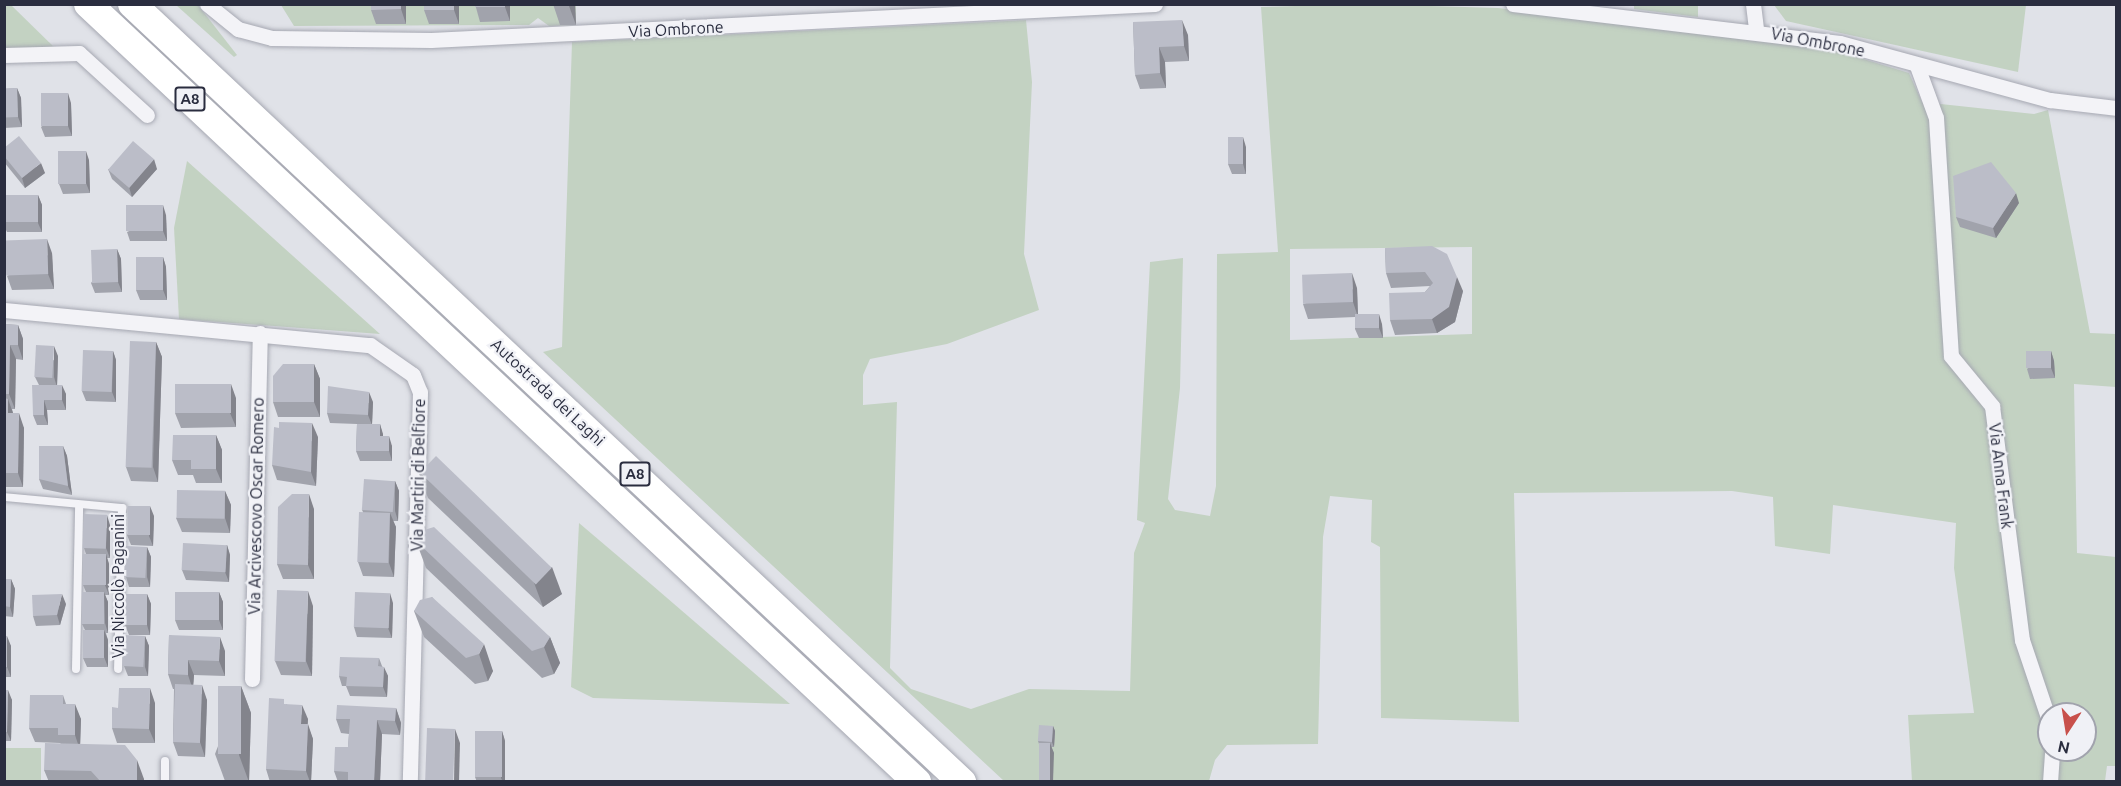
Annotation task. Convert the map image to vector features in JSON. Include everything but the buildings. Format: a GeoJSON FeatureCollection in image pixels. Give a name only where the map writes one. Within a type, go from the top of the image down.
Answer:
{"type":"FeatureCollection","features":[{"type":"Feature","properties":{"kind":"highway","name":"Autostrada dei Laghi"},"geometry":{"type":"LineString","coordinates":[[88,4],[917,782]]}},
{"type":"Feature","properties":{"kind":"highway","name":"Autostrada dei Laghi"},"geometry":{"type":"LineString","coordinates":[[132,4],[962,782]]}},
{"type":"Feature","properties":{"kind":"street","name":"Via Ombrone"},"geometry":{"type":"LineString","coordinates":[[207,4],[238,29],[287,39],[549,38],[964,10],[1155,4]]}},
{"type":"Feature","properties":{"kind":"street","name":"Via Ombrone"},"geometry":{"type":"LineString","coordinates":[[1513,4],[1756,30],[1840,43],[1917,66],[2050,100],[2116,108]]}},
{"type":"Feature","properties":{"kind":"street"},"geometry":{"type":"LineString","coordinates":[[1753,4],[1756,30]]}},
{"type":"Feature","properties":{"kind":"street"},"geometry":{"type":"LineString","coordinates":[[4,55],[79,53],[147,115]]}},
{"type":"Feature","properties":{"kind":"street","name":"Via Anna Frank"},"geometry":{"type":"LineString","coordinates":[[1917,66],[1936,118],[1951,356],[1992,406],[2022,640],[2043,702]]}},
{"type":"Feature","properties":{"kind":"street","name":"Via Martiri di Belfiore"},"geometry":{"type":"LineString","coordinates":[[4,310],[370,345],[419,384],[410,782]]}},
{"type":"Feature","properties":{"kind":"street","name":"Via Arcivescovo Oscar Romero"},"geometry":{"type":"LineString","coordinates":[[252,679],[260,333]]}},
{"type":"Feature","properties":{"kind":"street"},"geometry":{"type":"LineString","coordinates":[[2050,782],[2051,762]]}},
{"type":"Feature","properties":{"kind":"lane","name":"Via Niccolò Paganini"},"geometry":{"type":"LineString","coordinates":[[4,497],[79,506],[122,508],[118,669]]}},
{"type":"Feature","properties":{"kind":"lane"},"geometry":{"type":"LineString","coordinates":[[76,669],[79,506]]}},
{"type":"Feature","properties":{"kind":"lane"},"geometry":{"type":"LineString","coordinates":[[165,761],[165,782]]}},
{"type":"Feature","properties":{"kind":"green space"},"geometry":{"type":"Polygon","coordinates":[[[1364,4],[1498,8],[1756,38],[1844,53],[1909,73],[1922,102],[2034,114],[2048,110],[2090,333],[2116,334],[2116,387],[2074,384],[2077,553],[2116,557],[2116,766],[2107,766],[2105,781],[1912,781],[1908,715],[1974,713],[1954,568],[1956,523],[1833,505],[1830,554],[1775,546],[1773,497],[1732,491],[1514,493],[1519,722],[1381,718],[1380,547],[1371,542],[1372,500],[1330,496],[1323,537],[1318,744],[1227,745],[1215,760],[1209,781],[1004,781],[543,352],[562,347],[572,42],[1026,20],[1032,82],[1024,254],[1039,310],[947,344],[870,359],[863,375],[863,405],[897,402],[890,668],[911,689],[971,709],[1029,689],[1130,691],[1134,553],[1145,523],[1137,520],[1150,262],[1183,258],[1180,388],[1168,499],[1175,510],[1210,516],[1216,486],[1217,254],[1278,252],[1261,7],[1364,4]],[[1472,247],[1290,249],[1290,340],[1472,334],[1472,247]]]}},
{"type":"Feature","properties":{"kind":"green space"},"geometry":{"type":"Polygon","coordinates":[[[4,5],[11,5],[56,49],[5,49],[4,5]]]}},
{"type":"Feature","properties":{"kind":"green space"},"geometry":{"type":"Polygon","coordinates":[[[176,5],[198,5],[237,55],[234,57],[176,5]]]}},
{"type":"Feature","properties":{"kind":"green space"},"geometry":{"type":"Polygon","coordinates":[[[281,5],[576,5],[576,25],[549,26],[538,18],[529,25],[294,26],[281,5]]]}},
{"type":"Feature","properties":{"kind":"green space"},"geometry":{"type":"Polygon","coordinates":[[[1634,5],[1698,5],[1698,17],[1634,9],[1634,5]]]}},
{"type":"Feature","properties":{"kind":"green space"},"geometry":{"type":"Polygon","coordinates":[[[1774,5],[2026,5],[2018,72],[1786,21],[1774,5]]]}},
{"type":"Feature","properties":{"kind":"green space"},"geometry":{"type":"Polygon","coordinates":[[[187,161],[380,334],[179,319],[174,228],[187,161]]]}},
{"type":"Feature","properties":{"kind":"green space"},"geometry":{"type":"Polygon","coordinates":[[[579,523],[790,704],[593,698],[571,687],[579,523]]]}},
{"type":"Feature","properties":{"kind":"green space"},"geometry":{"type":"Polygon","coordinates":[[[5,748],[41,748],[41,781],[5,781],[5,748]]]}}]}
